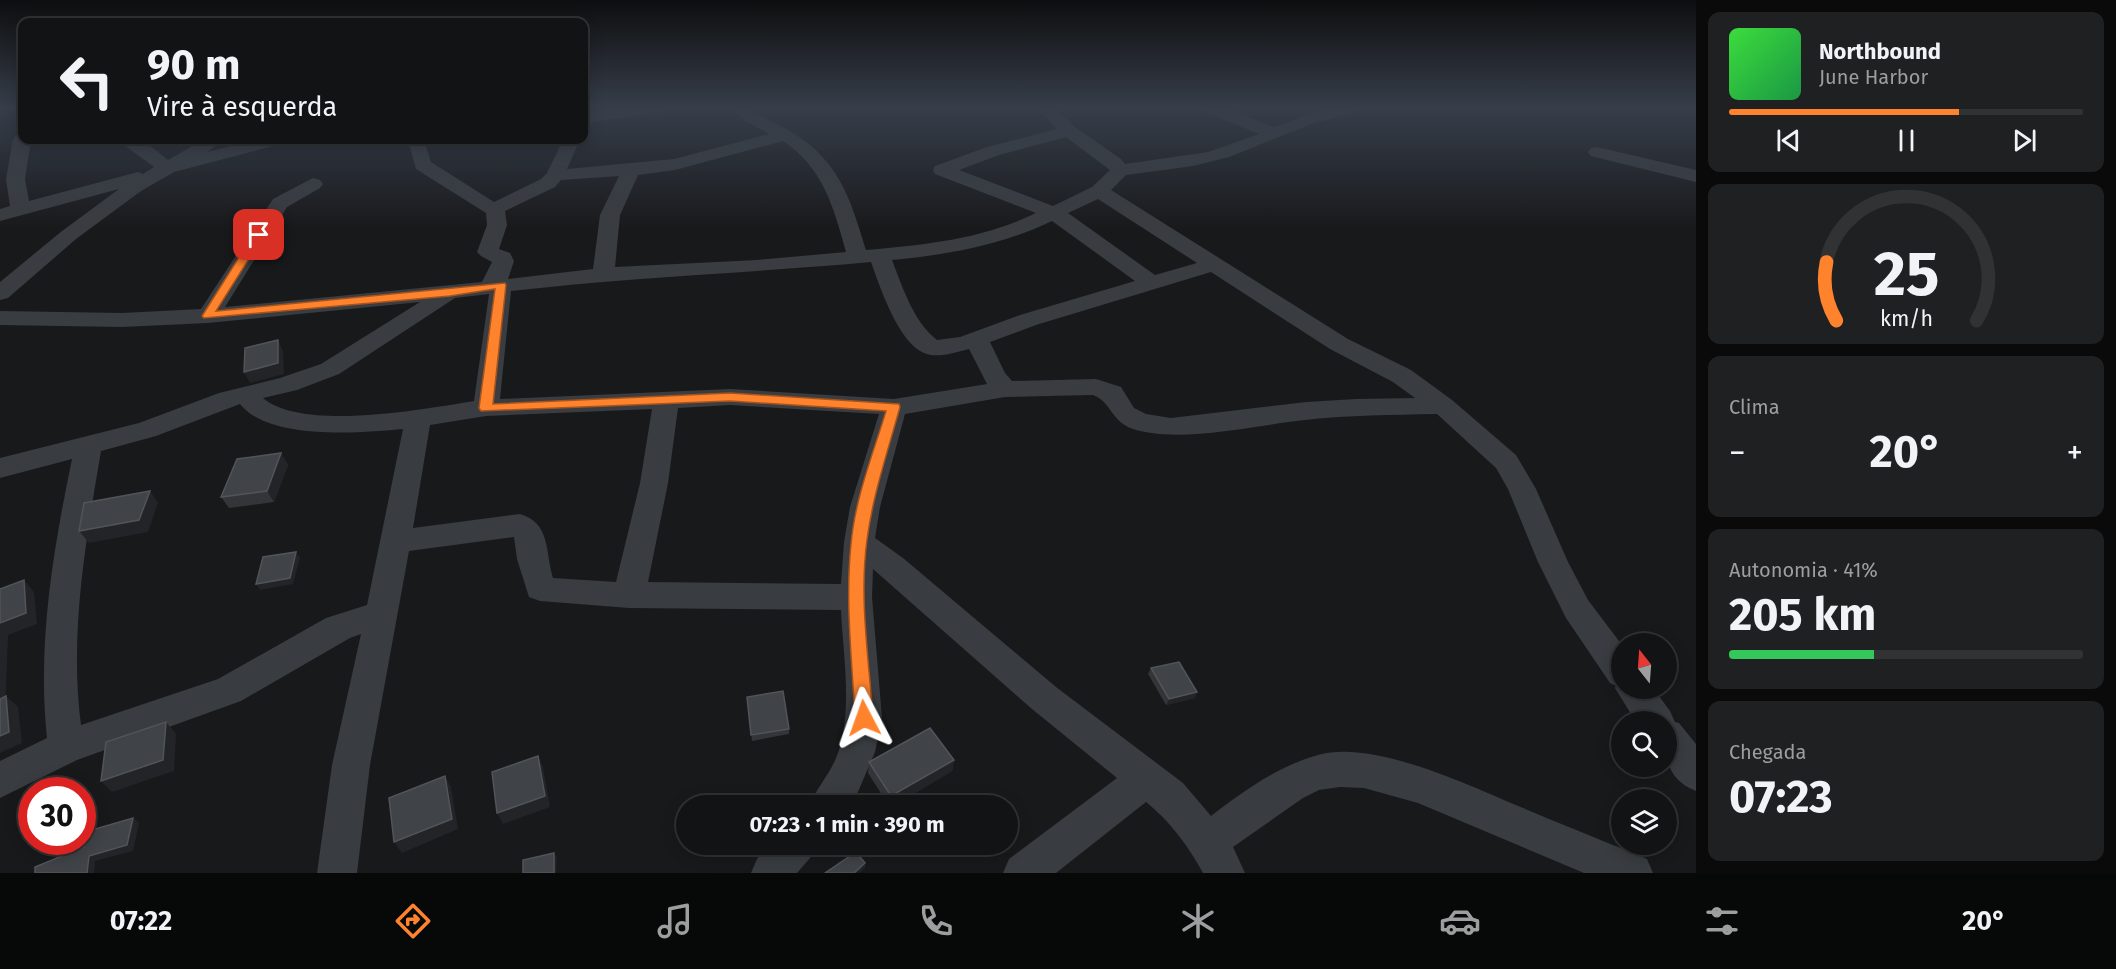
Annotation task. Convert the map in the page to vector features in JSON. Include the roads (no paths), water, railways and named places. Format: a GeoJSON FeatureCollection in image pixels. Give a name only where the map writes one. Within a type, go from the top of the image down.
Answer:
{"type":"FeatureCollection","features":[{"type":"Feature","properties":{"kind":"street"},"geometry":{"type":"LineString","coordinates":[[20,148],[14,176],[15,192],[21,209]]}},
{"type":"Feature","properties":{"kind":"street"},"geometry":{"type":"LineString","coordinates":[[142,148],[157,172]]}},
{"type":"Feature","properties":{"kind":"street"},"geometry":{"type":"LineString","coordinates":[[0,293],[69,235],[157,172],[201,148]]}},
{"type":"Feature","properties":{"kind":"street"},"geometry":{"type":"LineString","coordinates":[[0,215],[246,148]]}},
{"type":"Feature","properties":{"kind":"street"},"geometry":{"type":"LineString","coordinates":[[418,148],[423,165],[494,209],[498,215],[498,221],[487,249],[503,261],[495,286],[486,408]]}},
{"type":"Feature","properties":{"kind":"street"},"geometry":{"type":"LineString","coordinates":[[494,209],[548,183],[555,175],[567,148]]}},
{"type":"Feature","properties":{"kind":"street"},"geometry":{"type":"LineString","coordinates":[[555,175],[631,170],[675,164],[736,148]]}},
{"type":"Feature","properties":{"kind":"street"},"geometry":{"type":"LineString","coordinates":[[802,148],[810,153],[834,183],[868,256],[924,343],[931,348],[944,348],[976,339],[1018,323],[1212,265]]}},
{"type":"Feature","properties":{"kind":"street"},"geometry":{"type":"LineString","coordinates":[[1005,148],[942,170],[1054,213],[1151,282]]}},
{"type":"Feature","properties":{"kind":"street"},"geometry":{"type":"LineString","coordinates":[[1093,148],[1115,163],[1119,170]]}},
{"type":"Feature","properties":{"kind":"street"},"geometry":{"type":"LineString","coordinates":[[1119,170],[1180,163],[1239,148]]}},
{"type":"Feature","properties":{"kind":"street"},"geometry":{"type":"LineString","coordinates":[[1597,152],[1696,176]]}},
{"type":"Feature","properties":{"kind":"street"},"geometry":{"type":"LineString","coordinates":[[603,274],[610,215],[631,170]]}},
{"type":"Feature","properties":{"kind":"street"},"geometry":{"type":"LineString","coordinates":[[0,318],[122,320],[208,316],[603,274],[757,266],[936,250],[1015,231],[1098,191],[1115,177],[1119,170]]}},
{"type":"Feature","properties":{"kind":"street"},"geometry":{"type":"LineString","coordinates":[[208,316],[280,203],[313,184]]}},
{"type":"Feature","properties":{"kind":"street"},"geometry":{"type":"LineString","coordinates":[[1098,191],[1339,344],[1402,376],[1443,406],[1506,462],[1522,489],[1553,562],[1577,609],[1611,657]]}},
{"type":"Feature","properties":{"kind":"street"},"geometry":{"type":"LineString","coordinates":[[0,468],[147,430],[246,394],[288,384],[330,369],[450,292]]}},
{"type":"Feature","properties":{"kind":"street"},"geometry":{"type":"LineString","coordinates":[[976,339],[994,376],[1005,389]]}},
{"type":"Feature","properties":{"kind":"street"},"geometry":{"type":"LineString","coordinates":[[246,394],[257,407],[265,410],[288,418],[333,426],[418,418],[486,408],[730,397],[780,398],[894,407],[1005,389],[1096,387],[1112,393],[1125,414],[1140,422],[1171,427],[1356,407],[1443,406]]}},
{"type":"Feature","properties":{"kind":"street"},"geometry":{"type":"LineString","coordinates":[[629,595],[654,483],[666,400]]}},
{"type":"Feature","properties":{"kind":"street"},"geometry":{"type":"LineString","coordinates":[[837,795],[842,789],[857,752],[864,718],[856,597],[859,542],[865,507],[894,407]]}},
{"type":"Feature","properties":{"kind":"street"},"geometry":{"type":"LineString","coordinates":[[337,873],[351,765],[418,418]]}},
{"type":"Feature","properties":{"kind":"street"},"geometry":{"type":"LineString","coordinates":[[66,747],[63,728],[61,654],[74,522],[88,446]]}},
{"type":"Feature","properties":{"kind":"street"},"geometry":{"type":"LineString","coordinates":[[395,542],[520,525],[530,533],[532,559],[540,588],[629,595],[856,597]]}},
{"type":"Feature","properties":{"kind":"street"},"geometry":{"type":"LineString","coordinates":[[859,542],[928,596],[1044,698],[1169,796],[1216,858],[1272,796],[1304,777],[1322,771],[1364,770],[1426,787],[1633,873]]}},
{"type":"Feature","properties":{"kind":"street"},"geometry":{"type":"LineString","coordinates":[[0,780],[66,747],[229,690],[338,627],[382,613]]}},
{"type":"Feature","properties":{"kind":"street"},"geometry":{"type":"LineString","coordinates":[[1677,749],[1696,773]]}},
{"type":"Feature","properties":{"kind":"street"},"geometry":{"type":"LineString","coordinates":[[1023,873],[1147,778]]}},
{"type":"Feature","properties":{"kind":"street"},"geometry":{"type":"LineString","coordinates":[[771,873],[787,855]]}}]}
